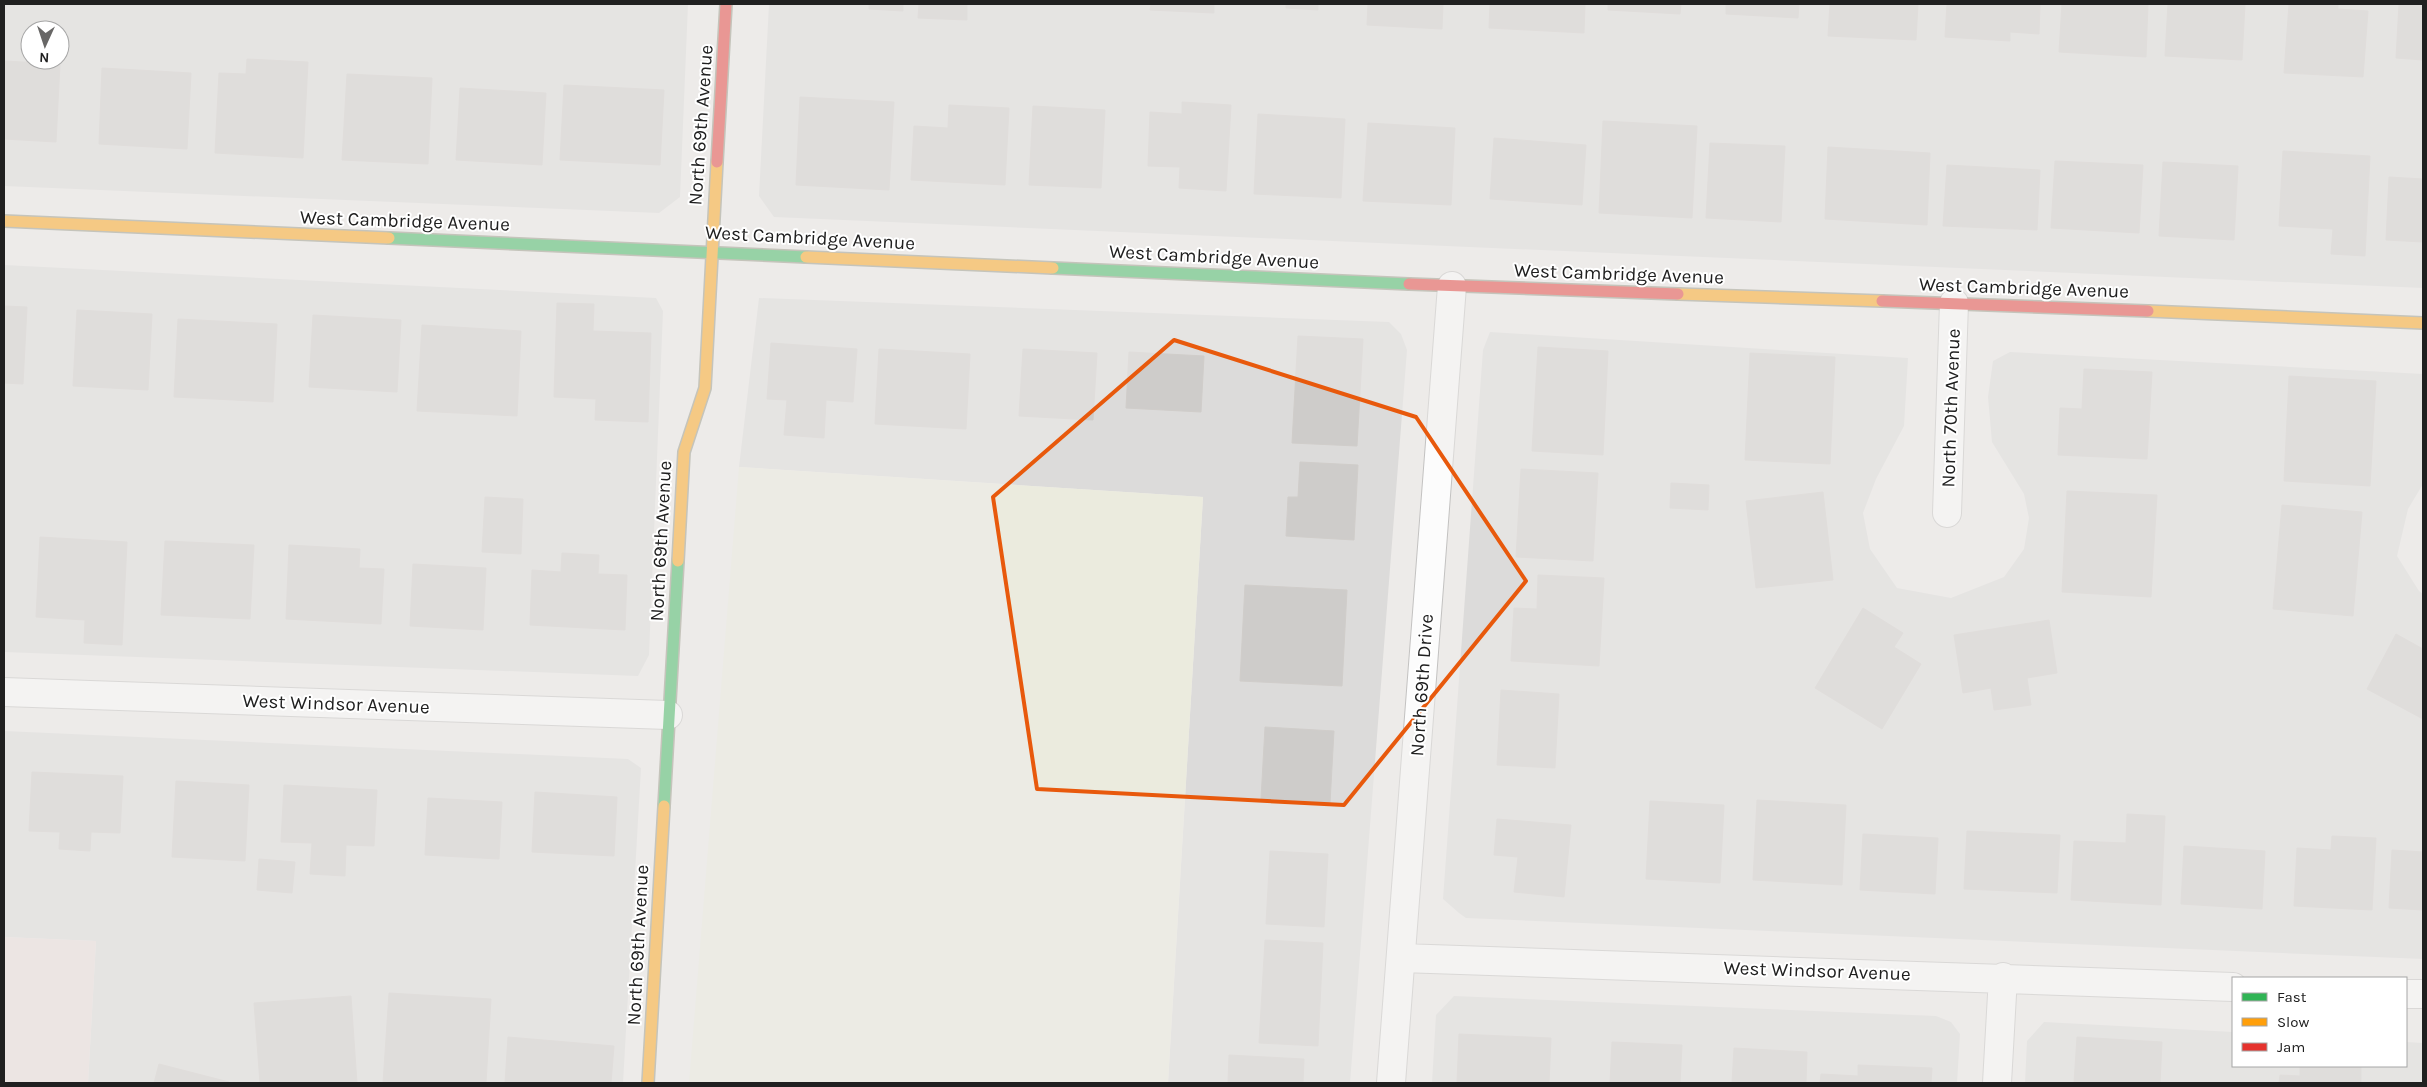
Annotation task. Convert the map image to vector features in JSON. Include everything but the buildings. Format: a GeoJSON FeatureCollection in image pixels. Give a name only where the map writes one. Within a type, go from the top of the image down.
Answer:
{"type":"FeatureCollection","features":[{"type":"Feature","properties":{"kind":"street","name":"North 69th Avenue"},"geometry":{"type":"LineString","coordinates":[[648,1083],[684,452],[705,388],[726,4]]}},
{"type":"Feature","properties":{"kind":"street","name":"West Cambridge Avenue"},"geometry":{"type":"LineString","coordinates":[[4,221],[711,251],[1452,286],[1954,303],[2423,323]]}},
{"type":"Feature","properties":{"kind":"street","name":"North 69th Drive"},"geometry":{"type":"LineString","coordinates":[[1392,1083],[1452,286]]}},
{"type":"Feature","properties":{"kind":"street","name":"North 70th Avenue"},"geometry":{"type":"LineString","coordinates":[[1947,513],[1954,303]]}},
{"type":"Feature","properties":{"kind":"street","name":"West Windsor Avenue"},"geometry":{"type":"LineString","coordinates":[[4,692],[668,715]]}},
{"type":"Feature","properties":{"kind":"street","name":"West Windsor Avenue"},"geometry":{"type":"LineString","coordinates":[[1401,958],[2003,977],[2232,987]]}},
{"type":"Feature","properties":{"kind":"street"},"geometry":{"type":"LineString","coordinates":[[1997,1083],[2003,977]]}},
{"type":"Feature","properties":{"kind":"street"},"geometry":{"type":"LineString","coordinates":[[2407,994],[2423,994]]}},
{"type":"Feature","properties":{"kind":"highlighted area"},"geometry":{"type":"Polygon","coordinates":[[[1174,340],[1416,417],[1526,581],[1344,805],[1037,789],[993,497],[1174,340]]]}},
{"type":"Feature","properties":{"kind":"shaded area"},"geometry":{"type":"Polygon","coordinates":[[[4,4],[688,4],[680,197],[659,213],[4,186],[4,4]]]}},
{"type":"Feature","properties":{"kind":"shaded area"},"geometry":{"type":"Polygon","coordinates":[[[769,4],[2423,4],[2423,288],[774,217],[759,196],[769,4]]]}},
{"type":"Feature","properties":{"kind":"shaded area"},"geometry":{"type":"Polygon","coordinates":[[[4,265],[656,298],[663,311],[649,655],[638,676],[4,652],[4,265]]]}},
{"type":"Feature","properties":{"kind":"shaded area"},"geometry":{"type":"Polygon","coordinates":[[[759,298],[1389,322],[1401,334],[1407,350],[1350,1083],[1168,1083],[1203,497],[739,467],[759,298]]]}},
{"type":"Feature","properties":{"kind":"shaded area"},"geometry":{"type":"Polygon","coordinates":[[[1490,332],[1908,358],[1904,426],[1876,479],[1863,513],[1870,549],[1897,588],[1951,598],[2004,577],[2024,549],[2029,518],[2024,494],[1992,442],[1988,397],[1993,361],[2010,352],[2423,374],[2423,484],[2408,509],[2397,556],[2419,591],[2423,594],[2423,959],[1466,918],[1443,899],[1483,350],[1490,332]]]}},
{"type":"Feature","properties":{"kind":"shaded area"},"geometry":{"type":"Polygon","coordinates":[[[739,467],[1203,497],[1168,1083],[689,1083],[739,467]]]}},
{"type":"Feature","properties":{"kind":"shaded area"},"geometry":{"type":"Polygon","coordinates":[[[4,731],[628,759],[641,768],[623,1083],[88,1083],[96,941],[4,937],[4,731]]]}},
{"type":"Feature","properties":{"kind":"shaded area"},"geometry":{"type":"Polygon","coordinates":[[[4,937],[96,941],[88,1083],[4,1083],[4,937]]]}},
{"type":"Feature","properties":{"kind":"shaded area"},"geometry":{"type":"Polygon","coordinates":[[[1454,996],[1936,1016],[1951,1022],[1960,1034],[1957,1083],[1432,1083],[1436,1015],[1454,996]]]}},
{"type":"Feature","properties":{"kind":"shaded area"},"geometry":{"type":"Polygon","coordinates":[[[2044,1022],[2232,1032],[2232,1067],[2407,1067],[2407,1042],[2423,1043],[2423,1083],[2025,1083],[2027,1041],[2044,1022]]]}},
{"type":"Feature","properties":{"kind":"traffic: fast"},"geometry":{"type":"LineString","coordinates":[[389,238],[806,257]]}},
{"type":"Feature","properties":{"kind":"traffic: fast"},"geometry":{"type":"LineString","coordinates":[[1053,268],[1409,284]]}},
{"type":"Feature","properties":{"kind":"traffic: fast"},"geometry":{"type":"LineString","coordinates":[[664,806],[678,561]]}},
{"type":"Feature","properties":{"kind":"traffic: slow"},"geometry":{"type":"LineString","coordinates":[[678,561],[684,452],[705,388],[717,162]]}},
{"type":"Feature","properties":{"kind":"traffic: slow"},"geometry":{"type":"LineString","coordinates":[[4,221],[389,238]]}},
{"type":"Feature","properties":{"kind":"traffic: slow"},"geometry":{"type":"LineString","coordinates":[[806,257],[1053,268]]}},
{"type":"Feature","properties":{"kind":"traffic: slow"},"geometry":{"type":"LineString","coordinates":[[1678,294],[1882,301]]}},
{"type":"Feature","properties":{"kind":"traffic: slow"},"geometry":{"type":"LineString","coordinates":[[2148,311],[2423,323]]}},
{"type":"Feature","properties":{"kind":"traffic: slow"},"geometry":{"type":"LineString","coordinates":[[648,1083],[664,806]]}},
{"type":"Feature","properties":{"kind":"traffic: jam"},"geometry":{"type":"LineString","coordinates":[[717,162],[726,4]]}},
{"type":"Feature","properties":{"kind":"traffic: jam"},"geometry":{"type":"LineString","coordinates":[[1409,284],[1678,294]]}},
{"type":"Feature","properties":{"kind":"traffic: jam"},"geometry":{"type":"LineString","coordinates":[[1882,301],[2148,311]]}}]}
